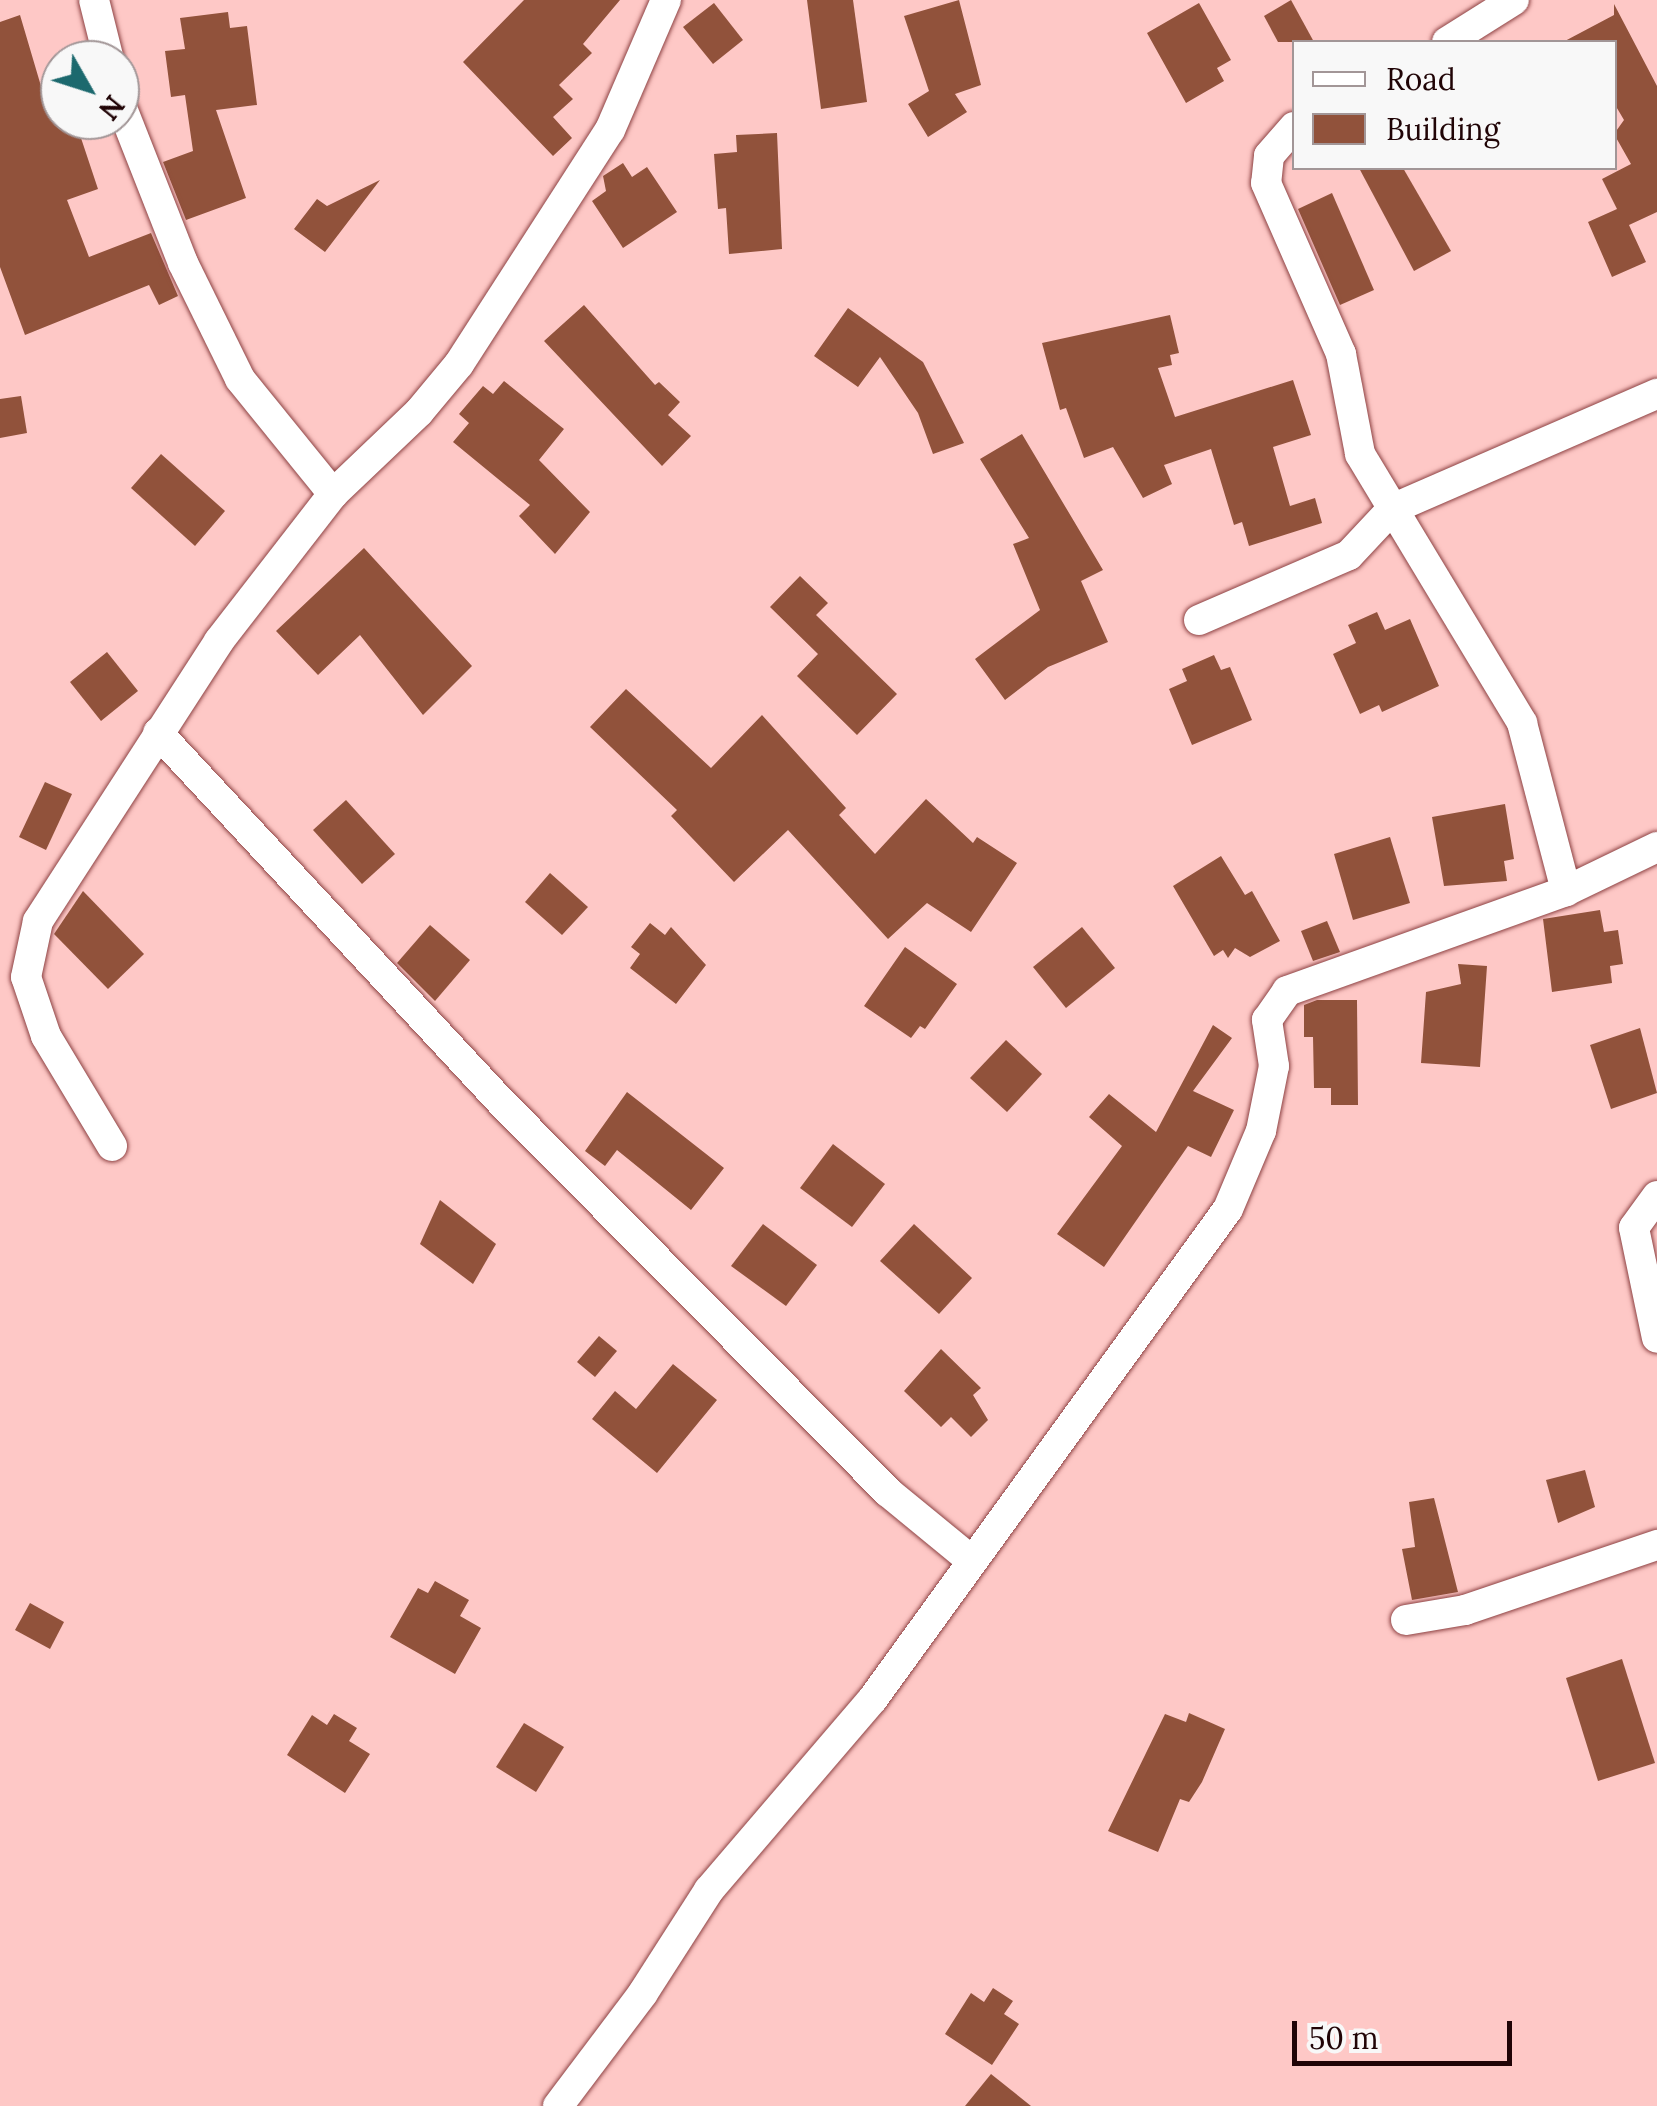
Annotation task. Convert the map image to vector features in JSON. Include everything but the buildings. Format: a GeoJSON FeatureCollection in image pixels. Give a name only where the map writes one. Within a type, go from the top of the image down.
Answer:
{"type":"FeatureCollection","features":[{"type":"Feature","properties":{"kind":"street"},"geometry":{"type":"LineString","coordinates":[[94,0],[104,40]]}},
{"type":"Feature","properties":{"kind":"street"},"geometry":{"type":"LineString","coordinates":[[112,1146],[46,1036],[26,976],[38,921],[219,641],[333,494],[419,412],[459,364],[610,130],[666,0]]}},
{"type":"Feature","properties":{"kind":"street"},"geometry":{"type":"LineString","coordinates":[[1450,40],[1514,0]]}},
{"type":"Feature","properties":{"kind":"street"},"geometry":{"type":"LineString","coordinates":[[1292,129],[1269,156],[1266,182],[1341,354],[1360,454],[1522,723],[1566,891]]}},
{"type":"Feature","properties":{"kind":"street"},"geometry":{"type":"LineString","coordinates":[[135,140],[183,263],[240,379],[333,494]]}},
{"type":"Feature","properties":{"kind":"street"},"geometry":{"type":"LineString","coordinates":[[1199,620],[1349,556],[1392,509],[1657,394]]}},
{"type":"Feature","properties":{"kind":"street"},"geometry":{"type":"LineString","coordinates":[[158,733],[503,1104],[888,1492],[972,1561]]}},
{"type":"Feature","properties":{"kind":"street"},"geometry":{"type":"LineString","coordinates":[[558,2106],[643,1994],[709,1890],[872,1700],[1228,1208],[1262,1131],[1274,1066],[1267,1020],[1287,991],[1566,891],[1657,847]]}},
{"type":"Feature","properties":{"kind":"street"},"geometry":{"type":"LineString","coordinates":[[1657,1196],[1634,1228],[1657,1338]]}},
{"type":"Feature","properties":{"kind":"street"},"geometry":{"type":"LineString","coordinates":[[1406,1620],[1464,1610],[1657,1544]]}}]}
